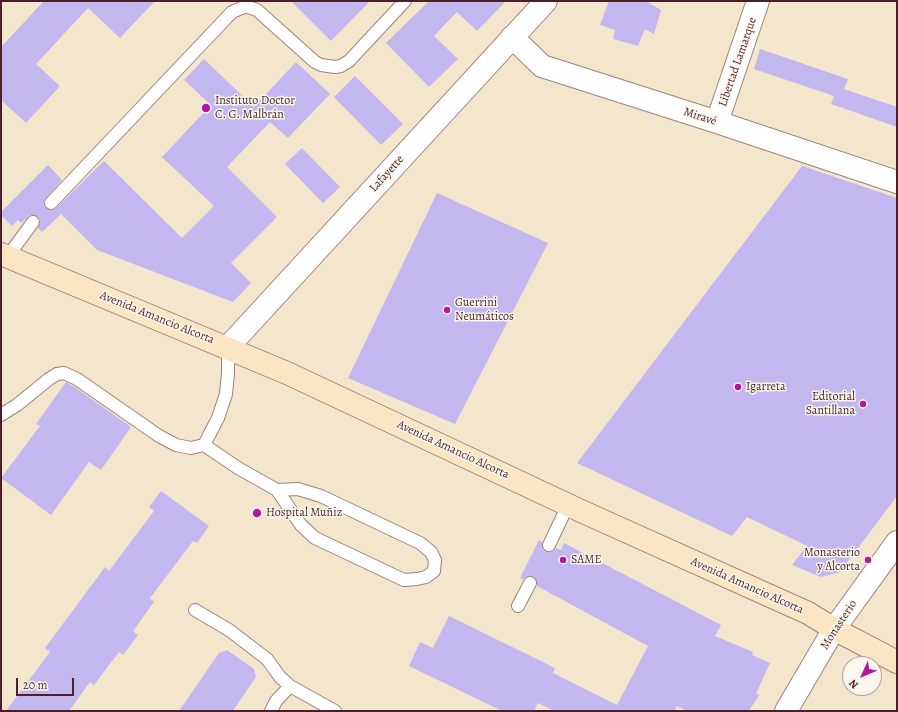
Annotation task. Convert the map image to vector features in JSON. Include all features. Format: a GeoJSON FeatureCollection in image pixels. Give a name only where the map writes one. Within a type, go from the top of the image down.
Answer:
{"type":"FeatureCollection","features":[{"type":"Feature","properties":{"kind":"main road","name":"Avenida Amancio Alcorta"},"geometry":{"type":"LineString","coordinates":[[4,255],[228,347],[287,373],[568,504],[808,613],[834,629],[897,662]]}},
{"type":"Feature","properties":{"kind":"street","name":"Lafayette"},"geometry":{"type":"LineString","coordinates":[[228,347],[546,1]]}},
{"type":"Feature","properties":{"kind":"street","name":"Libertad Lamarque"},"geometry":{"type":"LineString","coordinates":[[717,122],[758,1]]}},
{"type":"Feature","properties":{"kind":"street","name":"Miravé"},"geometry":{"type":"LineString","coordinates":[[512,37],[542,66],[897,182]]}},
{"type":"Feature","properties":{"kind":"street","name":"Monasterio"},"geometry":{"type":"LineString","coordinates":[[786,711],[834,629],[897,542]]}},
{"type":"Feature","properties":{"kind":"lane"},"geometry":{"type":"LineString","coordinates":[[50,203],[232,12],[244,7],[257,10],[315,62],[335,67],[341,66],[349,61],[405,1]]}},
{"type":"Feature","properties":{"kind":"lane"},"geometry":{"type":"LineString","coordinates":[[4,255],[33,222]]}},
{"type":"Feature","properties":{"kind":"lane"},"geometry":{"type":"LineString","coordinates":[[204,445],[218,418],[226,394],[228,347]]}},
{"type":"Feature","properties":{"kind":"lane"},"geometry":{"type":"LineString","coordinates":[[1,415],[17,405],[49,379],[57,374],[64,373],[77,379],[159,436],[176,445],[191,448],[204,445],[238,468],[277,490],[301,525],[315,538],[404,580],[426,577],[434,571],[435,560],[431,552],[420,543],[321,496],[298,489],[277,490]]}},
{"type":"Feature","properties":{"kind":"lane"},"geometry":{"type":"LineString","coordinates":[[549,545],[568,504]]}},
{"type":"Feature","properties":{"kind":"lane"},"geometry":{"type":"LineString","coordinates":[[518,606],[530,583]]}},
{"type":"Feature","properties":{"kind":"lane"},"geometry":{"type":"LineString","coordinates":[[195,610],[229,630],[267,659],[280,677],[290,686],[335,711]]}},
{"type":"Feature","properties":{"kind":"lane"},"geometry":{"type":"LineString","coordinates":[[270,711],[290,686]]}},
{"type":"Feature","properties":{"kind":"building"},"geometry":{"type":"Polygon","coordinates":[[[44,1],[155,1],[120,38],[88,8],[36,64],[60,86],[26,123],[1,100],[1,47],[44,1]]]}},
{"type":"Feature","properties":{"kind":"building"},"geometry":{"type":"Polygon","coordinates":[[[291,1],[370,1],[331,41],[291,1]]]}},
{"type":"Feature","properties":{"kind":"building"},"geometry":{"type":"Polygon","coordinates":[[[429,1],[506,1],[477,31],[457,12],[434,36],[458,59],[429,87],[386,43],[429,1]]]}},
{"type":"Feature","properties":{"kind":"building"},"geometry":{"type":"Polygon","coordinates":[[[609,1],[646,1],[661,10],[654,34],[645,29],[638,46],[613,39],[615,30],[600,25],[609,1]]]}},
{"type":"Feature","properties":{"kind":"building"},"geometry":{"type":"Polygon","coordinates":[[[760,49],[848,79],[844,89],[897,107],[897,127],[831,104],[834,96],[754,69],[760,49]]]}},
{"type":"Feature","properties":{"kind":"building"},"geometry":{"type":"Polygon","coordinates":[[[204,59],[254,107],[296,62],[330,94],[288,138],[270,122],[227,167],[277,217],[231,263],[251,283],[233,302],[97,250],[61,214],[42,232],[38,228],[40,219],[37,216],[30,215],[21,223],[18,220],[12,226],[1,215],[1,212],[48,165],[62,180],[44,201],[46,208],[53,210],[104,161],[182,238],[214,206],[162,157],[211,105],[184,80],[204,59]]]}},
{"type":"Feature","properties":{"kind":"building"},"geometry":{"type":"Polygon","coordinates":[[[355,76],[403,124],[381,145],[334,97],[355,76]]]}},
{"type":"Feature","properties":{"kind":"building"},"geometry":{"type":"Polygon","coordinates":[[[302,148],[340,187],[323,203],[285,164],[302,148]]]}},
{"type":"Feature","properties":{"kind":"building","name":"Igarreta"},"geometry":{"type":"Polygon","coordinates":[[[802,166],[897,198],[897,496],[840,572],[821,577],[792,565],[807,546],[747,517],[732,536],[577,463],[802,166]]]}},
{"type":"Feature","properties":{"kind":"building","name":"Guerrini Neumáticos"},"geometry":{"type":"Polygon","coordinates":[[[437,193],[548,243],[455,424],[348,378],[437,193]]]}},
{"type":"Feature","properties":{"kind":"building"},"geometry":{"type":"Polygon","coordinates":[[[66,382],[131,427],[101,470],[89,462],[51,515],[1,478],[40,426],[36,424],[66,382]]]}},
{"type":"Feature","properties":{"kind":"building"},"geometry":{"type":"Polygon","coordinates":[[[161,491],[209,526],[197,543],[193,541],[150,598],[154,602],[133,631],[138,635],[123,655],[119,652],[94,685],[90,682],[69,711],[6,711],[50,652],[45,648],[105,567],[109,571],[154,511],[149,507],[161,491]]]}},
{"type":"Feature","properties":{"kind":"building"},"geometry":{"type":"Polygon","coordinates":[[[539,540],[542,542],[543,550],[549,552],[556,548],[561,550],[564,543],[721,625],[715,636],[753,652],[752,655],[770,663],[756,694],[759,695],[749,711],[687,711],[677,706],[674,711],[554,711],[538,703],[534,711],[502,711],[409,666],[420,642],[433,648],[449,616],[555,668],[553,673],[617,705],[648,646],[537,586],[537,582],[534,577],[529,576],[523,579],[520,578],[539,540]]]}},
{"type":"Feature","properties":{"kind":"building"},"geometry":{"type":"Polygon","coordinates":[[[227,650],[254,669],[256,677],[233,711],[179,711],[219,653],[227,650]]]}},
{"type":"Feature","properties":{"kind":"place","name":"Instituto Doctor C. G. Malbrán"},"geometry":{"type":"Point","coordinates":[206,108]}},
{"type":"Feature","properties":{"kind":"place","name":"Guerrini Neumáticos"},"geometry":{"type":"Point","coordinates":[447,310]}},
{"type":"Feature","properties":{"kind":"place","name":"Igarreta"},"geometry":{"type":"Point","coordinates":[738,387]}},
{"type":"Feature","properties":{"kind":"place","name":"Editorial Santillana"},"geometry":{"type":"Point","coordinates":[863,404]}},
{"type":"Feature","properties":{"kind":"place","name":"Hospital Muñiz"},"geometry":{"type":"Point","coordinates":[257,513]}},
{"type":"Feature","properties":{"kind":"place","name":"SAME"},"geometry":{"type":"Point","coordinates":[563,560]}},
{"type":"Feature","properties":{"kind":"place","name":"Monasterio y Alcorta"},"geometry":{"type":"Point","coordinates":[868,560]}}]}
